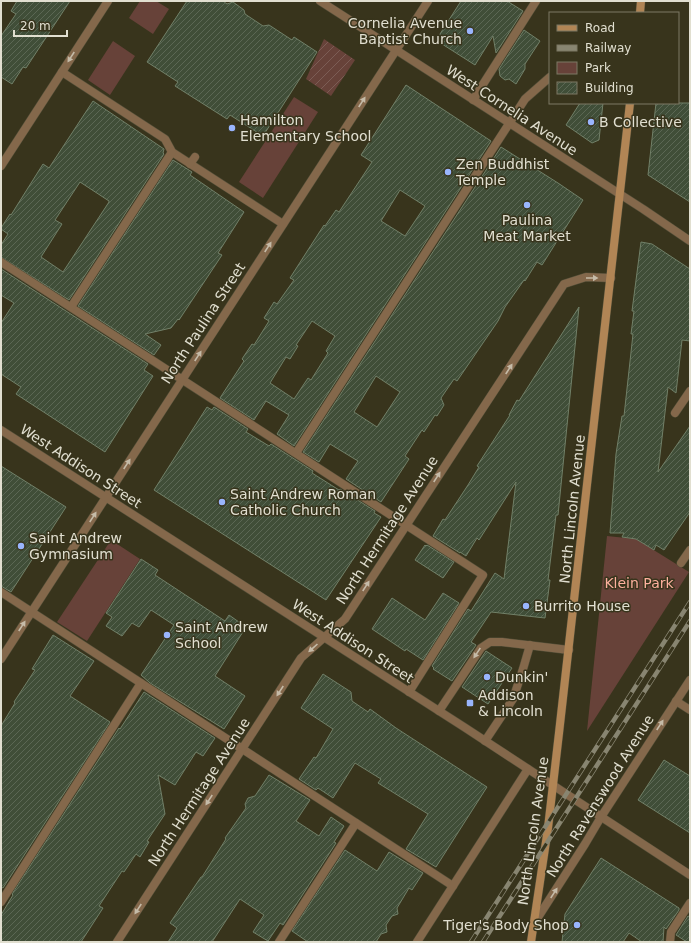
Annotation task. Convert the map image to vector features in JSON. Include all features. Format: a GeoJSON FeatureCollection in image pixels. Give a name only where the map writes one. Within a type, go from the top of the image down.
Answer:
{"type":"FeatureCollection","features":[{"type":"Feature","properties":{"kind":"main road"},"geometry":{"type":"LineString","coordinates":[[640,12],[641,1]]}},
{"type":"Feature","properties":{"kind":"main road","name":"North Lincoln Avenue"},"geometry":{"type":"LineString","coordinates":[[531,942],[532,926],[548,828],[630,104]]}},
{"type":"Feature","properties":{"kind":"street"},"geometry":{"type":"LineString","coordinates":[[1,166],[108,1]]}},
{"type":"Feature","properties":{"kind":"street","name":"West Cornelia Avenue"},"geometry":{"type":"LineString","coordinates":[[320,1],[620,194],[690,241]]}},
{"type":"Feature","properties":{"kind":"street","name":"North Paulina Street"},"geometry":{"type":"LineString","coordinates":[[1,659],[428,1]]}},
{"type":"Feature","properties":{"kind":"street"},"geometry":{"type":"LineString","coordinates":[[473,100],[536,1]]}},
{"type":"Feature","properties":{"kind":"street"},"geometry":{"type":"LineString","coordinates":[[62,72],[165,138],[172,152],[193,160],[283,224]]}},
{"type":"Feature","properties":{"kind":"street"},"geometry":{"type":"LineString","coordinates":[[296,453],[526,99],[549,78]]}},
{"type":"Feature","properties":{"kind":"street"},"geometry":{"type":"LineString","coordinates":[[71,307],[172,152]]}},
{"type":"Feature","properties":{"kind":"street"},"geometry":{"type":"LineString","coordinates":[[1,262],[483,575],[410,692]]}},
{"type":"Feature","properties":{"kind":"street","name":"North Hermitage Avenue"},"geometry":{"type":"LineString","coordinates":[[117,942],[301,658],[345,619],[564,284],[586,278],[611,278]]}},
{"type":"Feature","properties":{"kind":"street"},"geometry":{"type":"LineString","coordinates":[[676,413],[690,391]]}},
{"type":"Feature","properties":{"kind":"street","name":"West Addison Street"},"geometry":{"type":"LineString","coordinates":[[1,430],[410,692],[690,875]]}},
{"type":"Feature","properties":{"kind":"street"},"geometry":{"type":"LineString","coordinates":[[682,563],[690,550]]}},
{"type":"Feature","properties":{"kind":"street"},"geometry":{"type":"LineString","coordinates":[[1,592],[453,886]]}},
{"type":"Feature","properties":{"kind":"street"},"geometry":{"type":"LineString","coordinates":[[439,711],[480,648],[490,642],[511,642],[569,650]]}},
{"type":"Feature","properties":{"kind":"street"},"geometry":{"type":"LineString","coordinates":[[485,741],[513,699],[524,669],[530,645]]}},
{"type":"Feature","properties":{"kind":"street","name":"North Ravenswood Avenue"},"geometry":{"type":"LineString","coordinates":[[532,926],[690,680]]}},
{"type":"Feature","properties":{"kind":"street"},"geometry":{"type":"LineString","coordinates":[[1,902],[141,683]]}},
{"type":"Feature","properties":{"kind":"street"},"geometry":{"type":"LineString","coordinates":[[676,701],[690,710]]}},
{"type":"Feature","properties":{"kind":"street"},"geometry":{"type":"LineString","coordinates":[[417,942],[528,769]]}},
{"type":"Feature","properties":{"kind":"street"},"geometry":{"type":"LineString","coordinates":[[279,942],[356,823]]}},
{"type":"Feature","properties":{"kind":"street"},"geometry":{"type":"LineString","coordinates":[[670,942],[671,932],[690,903]]}},
{"type":"Feature","properties":{"kind":"green space"},"geometry":{"type":"Polygon","coordinates":[[[140,1],[156,1],[169,9],[153,34],[129,18],[140,1]]]}},
{"type":"Feature","properties":{"kind":"green space"},"geometry":{"type":"Polygon","coordinates":[[[324,39],[355,60],[331,96],[306,79],[324,39]]]}},
{"type":"Feature","properties":{"kind":"green space"},"geometry":{"type":"Polygon","coordinates":[[[113,41],[135,56],[110,95],[88,80],[113,41]]]}},
{"type":"Feature","properties":{"kind":"green space"},"geometry":{"type":"Polygon","coordinates":[[[294,97],[318,112],[263,198],[239,182],[294,97]]]}},
{"type":"Feature","properties":{"kind":"green space","name":"Klein Park"},"geometry":{"type":"Polygon","coordinates":[[[607,536],[636,539],[689,572],[587,731],[607,536]]]}},
{"type":"Feature","properties":{"kind":"green space"},"geometry":{"type":"Polygon","coordinates":[[[111,540],[140,559],[87,641],[57,622],[111,540]]]}},
{"type":"Feature","properties":{"kind":"building"},"geometry":{"type":"Polygon","coordinates":[[[17,1],[70,1],[26,68],[23,67],[12,84],[1,77],[1,36],[16,14],[11,11],[17,1]]]}},
{"type":"Feature","properties":{"kind":"building"},"geometry":{"type":"Polygon","coordinates":[[[187,1],[223,1],[227,4],[233,2],[244,10],[245,14],[263,26],[269,25],[292,40],[294,37],[317,52],[263,136],[230,115],[227,119],[175,86],[178,82],[147,62],[187,1]]]}},
{"type":"Feature","properties":{"kind":"building","name":"Cornelia Avenue Baptist Church"},"geometry":{"type":"Polygon","coordinates":[[[461,1],[507,1],[523,11],[496,53],[493,36],[475,65],[442,44],[440,34],[461,1]]]}},
{"type":"Feature","properties":{"kind":"building"},"geometry":{"type":"Polygon","coordinates":[[[524,30],[540,41],[525,64],[525,69],[516,84],[509,79],[505,80],[500,76],[499,69],[524,30]]]}},
{"type":"Feature","properties":{"kind":"building"},"geometry":{"type":"Polygon","coordinates":[[[406,85],[491,141],[294,446],[277,434],[289,415],[266,401],[254,420],[220,398],[244,361],[242,359],[252,344],[254,345],[269,321],[264,318],[274,302],[277,304],[294,280],[290,278],[324,225],[325,226],[336,210],[339,212],[372,162],[361,155],[406,85]],[[400,190],[381,221],[405,236],[425,206],[400,190]],[[312,321],[296,345],[298,346],[290,359],[286,357],[270,383],[294,399],[308,378],[311,380],[328,353],[326,351],[335,336],[312,321]]]}},
{"type":"Feature","properties":{"kind":"building"},"geometry":{"type":"Polygon","coordinates":[[[93,101],[164,149],[164,154],[69,300],[1,257],[1,245],[8,234],[1,228],[10,214],[11,215],[43,164],[49,168],[93,101]],[[80,182],[55,220],[62,224],[41,257],[63,272],[109,201],[80,182]]]}},
{"type":"Feature","properties":{"kind":"building"},"geometry":{"type":"Polygon","coordinates":[[[690,103],[690,202],[648,175],[656,104],[690,103]]]}},
{"type":"Feature","properties":{"kind":"building"},"geometry":{"type":"Polygon","coordinates":[[[579,104],[603,104],[599,140],[592,143],[566,125],[579,104]]]}},
{"type":"Feature","properties":{"kind":"building"},"geometry":{"type":"Polygon","coordinates":[[[501,147],[583,200],[542,265],[537,262],[525,281],[524,280],[505,307],[498,321],[457,381],[454,379],[441,398],[444,405],[437,416],[435,415],[424,432],[422,430],[405,456],[409,459],[381,502],[346,479],[358,461],[330,444],[319,462],[303,452],[501,147]],[[376,376],[354,412],[377,427],[400,392],[376,376]]]}},
{"type":"Feature","properties":{"kind":"building"},"geometry":{"type":"Polygon","coordinates":[[[173,160],[192,172],[190,175],[244,212],[218,253],[222,255],[179,320],[178,319],[171,328],[145,334],[161,345],[154,355],[78,306],[173,160]]]}},
{"type":"Feature","properties":{"kind":"building"},"geometry":{"type":"Polygon","coordinates":[[[641,242],[652,244],[690,269],[690,341],[682,340],[676,393],[668,387],[658,472],[690,426],[690,512],[664,550],[656,545],[654,550],[636,539],[622,537],[624,533],[610,533],[616,454],[622,416],[624,416],[633,334],[631,334],[634,311],[632,311],[641,242]]]}},
{"type":"Feature","properties":{"kind":"building"},"geometry":{"type":"Polygon","coordinates":[[[1,269],[148,364],[144,370],[153,376],[105,452],[16,394],[21,387],[1,374],[1,323],[14,303],[1,295],[1,269]]]}},
{"type":"Feature","properties":{"kind":"building"},"geometry":{"type":"Polygon","coordinates":[[[579,307],[558,515],[556,515],[545,618],[491,612],[471,642],[476,645],[452,681],[433,669],[434,668],[432,666],[468,609],[471,611],[495,573],[504,579],[516,482],[479,540],[477,538],[466,556],[433,536],[443,519],[445,520],[468,485],[479,467],[477,466],[510,415],[517,400],[519,401],[579,307]]]}},
{"type":"Feature","properties":{"kind":"building"},"geometry":{"type":"Polygon","coordinates":[[[207,407],[212,410],[214,407],[248,429],[246,432],[269,446],[271,444],[313,471],[312,473],[375,511],[374,513],[381,517],[326,600],[154,490],[207,407]]]}},
{"type":"Feature","properties":{"kind":"building","name":"Saint Andrew Gymnasium"},"geometry":{"type":"Polygon","coordinates":[[[1,466],[66,507],[11,592],[1,586],[1,466]]]}},
{"type":"Feature","properties":{"kind":"building"},"geometry":{"type":"Polygon","coordinates":[[[425,545],[454,562],[443,578],[415,560],[425,545]]]}},
{"type":"Feature","properties":{"kind":"building"},"geometry":{"type":"Polygon","coordinates":[[[141,559],[158,570],[155,575],[225,621],[229,615],[246,627],[215,676],[245,696],[224,729],[150,683],[141,675],[174,625],[151,610],[139,627],[132,623],[122,636],[106,626],[112,617],[106,613],[141,559]]]}},
{"type":"Feature","properties":{"kind":"building"},"geometry":{"type":"Polygon","coordinates":[[[443,593],[459,603],[423,660],[406,649],[405,651],[372,629],[392,598],[425,620],[443,593]]]}},
{"type":"Feature","properties":{"kind":"building"},"geometry":{"type":"Polygon","coordinates":[[[53,635],[94,661],[70,696],[110,722],[3,888],[1,887],[1,726],[15,703],[14,702],[35,670],[32,669],[53,635]]]}},
{"type":"Feature","properties":{"kind":"building","name":"Dunkin'"},"geometry":{"type":"Polygon","coordinates":[[[486,651],[512,668],[488,704],[462,687],[486,651]]]}},
{"type":"Feature","properties":{"kind":"building"},"geometry":{"type":"Polygon","coordinates":[[[323,674],[351,692],[352,701],[368,712],[370,709],[396,728],[487,787],[436,867],[406,849],[428,814],[378,783],[381,779],[355,763],[333,798],[318,788],[316,790],[299,779],[314,757],[316,758],[333,729],[301,708],[323,674]]]}},
{"type":"Feature","properties":{"kind":"building"},"geometry":{"type":"Polygon","coordinates":[[[144,692],[215,738],[203,756],[196,752],[175,785],[158,775],[165,814],[147,841],[149,842],[140,857],[136,854],[124,872],[122,871],[99,906],[103,908],[81,942],[1,942],[1,915],[13,895],[12,894],[119,728],[120,729],[144,692]]]}},
{"type":"Feature","properties":{"kind":"building"},"geometry":{"type":"Polygon","coordinates":[[[664,760],[690,776],[690,833],[638,800],[664,760]]]}},
{"type":"Feature","properties":{"kind":"building"},"geometry":{"type":"Polygon","coordinates":[[[269,775],[310,800],[296,821],[319,836],[331,817],[344,826],[334,842],[336,843],[283,925],[280,923],[268,941],[253,932],[264,915],[240,899],[212,942],[168,942],[177,928],[170,923],[202,877],[226,839],[225,838],[246,808],[245,804],[248,798],[255,796],[269,775]]]}},
{"type":"Feature","properties":{"kind":"building"},"geometry":{"type":"Polygon","coordinates":[[[345,850],[377,871],[389,852],[423,873],[412,890],[409,888],[397,908],[398,914],[392,916],[386,925],[387,932],[381,934],[376,942],[308,942],[292,931],[345,850]]]}},
{"type":"Feature","properties":{"kind":"building"},"geometry":{"type":"Polygon","coordinates":[[[601,858],[679,908],[666,929],[664,927],[663,942],[642,942],[629,933],[623,942],[562,942],[565,914],[601,858]]]}},
{"type":"Feature","properties":{"kind":"building"},"geometry":{"type":"Polygon","coordinates":[[[688,916],[690,917],[690,942],[687,942],[676,935],[688,916]]]}},
{"type":"Feature","properties":{"kind":"railway"},"geometry":{"type":"LineString","coordinates":[[471,942],[690,602]]}},
{"type":"Feature","properties":{"kind":"railway"},"geometry":{"type":"LineString","coordinates":[[483,942],[690,621]]}},
{"type":"Feature","properties":{"kind":"place","name":"Cornelia Avenue Baptist Church"},"geometry":{"type":"Point","coordinates":[470,31]}},
{"type":"Feature","properties":{"kind":"place","name":"B Collective"},"geometry":{"type":"Point","coordinates":[591,122]}},
{"type":"Feature","properties":{"kind":"place","name":"Hamilton Elementary School"},"geometry":{"type":"Point","coordinates":[232,128]}},
{"type":"Feature","properties":{"kind":"place","name":"Zen Buddhist Temple"},"geometry":{"type":"Point","coordinates":[448,172]}},
{"type":"Feature","properties":{"kind":"place","name":"Paulina Meat Market"},"geometry":{"type":"Point","coordinates":[527,205]}},
{"type":"Feature","properties":{"kind":"place","name":"Saint Andrew Roman Catholic Church"},"geometry":{"type":"Point","coordinates":[222,502]}},
{"type":"Feature","properties":{"kind":"place","name":"Saint Andrew Gymnasium"},"geometry":{"type":"Point","coordinates":[21,546]}},
{"type":"Feature","properties":{"kind":"place","name":"Burrito House"},"geometry":{"type":"Point","coordinates":[526,606]}},
{"type":"Feature","properties":{"kind":"place","name":"Saint Andrew School"},"geometry":{"type":"Point","coordinates":[167,635]}},
{"type":"Feature","properties":{"kind":"place","name":"Dunkin'"},"geometry":{"type":"Point","coordinates":[487,677]}},
{"type":"Feature","properties":{"kind":"place","name":"Addison & Lincoln"},"geometry":{"type":"Point","coordinates":[470,703]}},
{"type":"Feature","properties":{"kind":"place","name":"Tiger's Body Shop"},"geometry":{"type":"Point","coordinates":[577,925]}}]}
